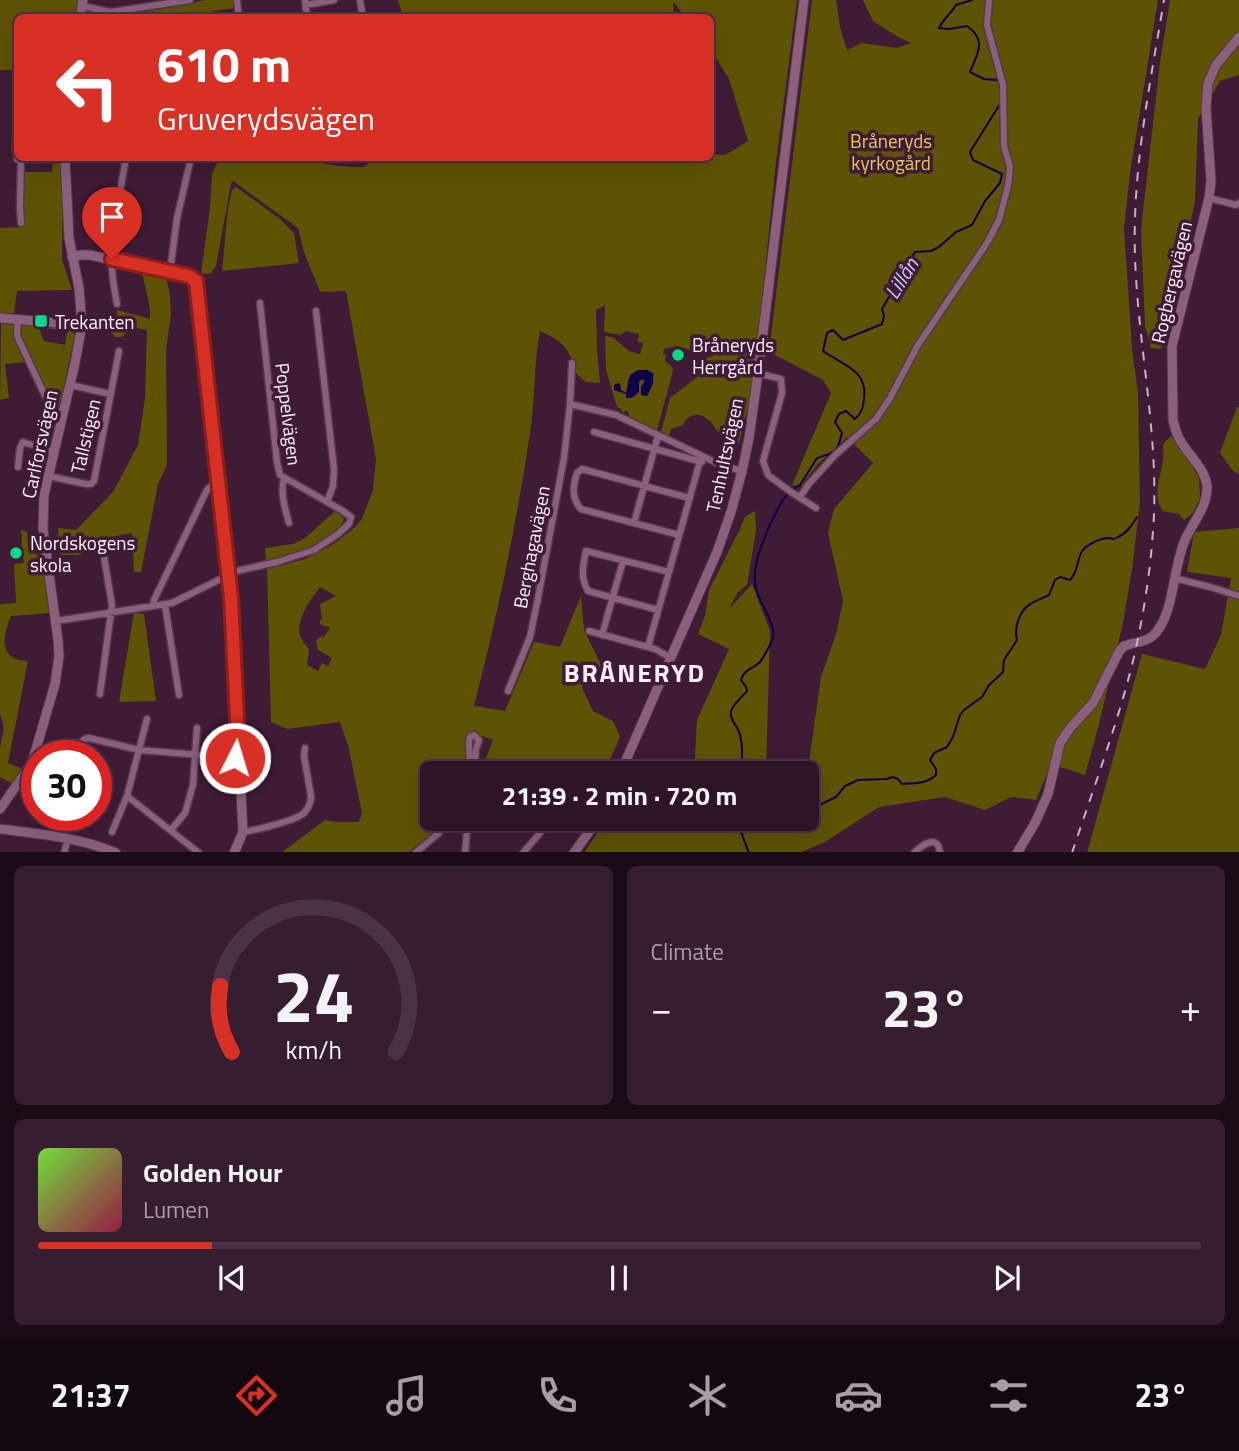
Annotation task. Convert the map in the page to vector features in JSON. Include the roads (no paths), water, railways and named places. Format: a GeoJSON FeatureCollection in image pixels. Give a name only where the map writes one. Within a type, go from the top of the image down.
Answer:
{"type":"FeatureCollection","features":[{"type":"Feature","properties":{"kind":"street"},"geometry":{"type":"LineString","coordinates":[[82,3],[111,12],[190,0]]}},
{"type":"Feature","properties":{"kind":"street"},"geometry":{"type":"LineString","coordinates":[[305,2],[334,0]]}},
{"type":"Feature","properties":{"kind":"street","name":"Tenhultsvägen"},"geometry":{"type":"LineString","coordinates":[[626,761],[722,539],[742,471],[758,373],[804,0]]}},
{"type":"Feature","properties":{"kind":"street"},"geometry":{"type":"LineString","coordinates":[[800,497],[835,455],[876,419],[918,345],[988,243],[999,220],[1010,167],[1004,146],[1003,85],[986,25],[989,0]]}},
{"type":"Feature","properties":{"kind":"street","name":"Rogbergavägen"},"geometry":{"type":"LineString","coordinates":[[1017,852],[1048,794],[1060,743],[1093,704],[1120,650],[1124,646],[1145,641],[1155,635],[1163,624],[1182,547],[1203,507],[1206,481],[1175,432],[1172,346],[1209,198],[1211,181],[1206,107],[1208,83],[1216,65],[1239,37]]}},
{"type":"Feature","properties":{"kind":"street"},"geometry":{"type":"LineString","coordinates":[[21,161],[22,223]]}},
{"type":"Feature","properties":{"kind":"street","name":"Carlforsvägen"},"geometry":{"type":"LineString","coordinates":[[0,809],[30,766],[58,669],[58,640],[43,526],[44,495],[82,325],[79,288],[69,238],[65,161]]}},
{"type":"Feature","properties":{"kind":"street"},"geometry":{"type":"LineString","coordinates":[[117,304],[112,259],[126,161]]}},
{"type":"Feature","properties":{"kind":"street"},"geometry":{"type":"LineString","coordinates":[[170,272],[177,218],[191,161]]}},
{"type":"Feature","properties":{"kind":"street"},"geometry":{"type":"LineString","coordinates":[[1209,198],[1238,204]]}},
{"type":"Feature","properties":{"kind":"street"},"geometry":{"type":"LineString","coordinates":[[72,257],[90,255],[112,259],[192,277],[196,281],[234,650],[243,831],[234,852]]}},
{"type":"Feature","properties":{"kind":"street","name":"Poppelvägen"},"geometry":{"type":"LineString","coordinates":[[228,576],[237,571],[307,554],[332,539],[349,524],[351,517],[280,475],[260,303]]}},
{"type":"Feature","properties":{"kind":"street"},"geometry":{"type":"LineString","coordinates":[[316,311],[334,469],[333,486],[327,502]]}},
{"type":"Feature","properties":{"kind":"street"},"geometry":{"type":"LineString","coordinates":[[0,318],[82,325]]}},
{"type":"Feature","properties":{"kind":"street"},"geometry":{"type":"LineString","coordinates":[[18,320],[17,334],[42,392],[55,411],[64,413]]}},
{"type":"Feature","properties":{"kind":"street","name":"Tallstigen"},"geometry":{"type":"LineString","coordinates":[[48,476],[86,484],[94,481],[119,351]]}},
{"type":"Feature","properties":{"kind":"street","name":"Berghagavägen"},"geometry":{"type":"LineString","coordinates":[[508,691],[523,659],[533,624],[564,458],[572,363]]}},
{"type":"Feature","properties":{"kind":"street"},"geometry":{"type":"LineString","coordinates":[[758,373],[781,379],[782,393],[763,461],[768,475],[817,508]]}},
{"type":"Feature","properties":{"kind":"street","name":"Tallstigen"},"geometry":{"type":"LineString","coordinates":[[70,385],[111,394]]}},
{"type":"Feature","properties":{"kind":"street"},"geometry":{"type":"LineString","coordinates":[[570,404],[616,415],[721,465]]}},
{"type":"Feature","properties":{"kind":"street"},"geometry":{"type":"LineString","coordinates":[[593,432],[742,471]]}},
{"type":"Feature","properties":{"kind":"street"},"geometry":{"type":"LineString","coordinates":[[634,523],[658,436]]}},
{"type":"Feature","properties":{"kind":"street"},"geometry":{"type":"LineString","coordinates":[[18,467],[23,442],[54,452]]}},
{"type":"Feature","properties":{"kind":"street"},"geometry":{"type":"LineString","coordinates":[[648,647],[700,461]]}},
{"type":"Feature","properties":{"kind":"street"},"geometry":{"type":"LineString","coordinates":[[679,535],[580,508],[574,495],[576,473],[582,469],[689,498]]}},
{"type":"Feature","properties":{"kind":"street"},"geometry":{"type":"LineString","coordinates":[[284,479],[282,484],[289,523]]}},
{"type":"Feature","properties":{"kind":"street"},"geometry":{"type":"LineString","coordinates":[[153,606],[208,490],[218,483]]}},
{"type":"Feature","properties":{"kind":"street"},"geometry":{"type":"LineString","coordinates":[[100,694],[112,604],[103,551]]}},
{"type":"Feature","properties":{"kind":"street"},"geometry":{"type":"LineString","coordinates":[[658,610],[589,592],[582,573],[586,551],[669,572]]}},
{"type":"Feature","properties":{"kind":"street"},"geometry":{"type":"LineString","coordinates":[[602,635],[623,561]]}},
{"type":"Feature","properties":{"kind":"street"},"geometry":{"type":"LineString","coordinates":[[56,621],[165,605],[228,576]]}},
{"type":"Feature","properties":{"kind":"street"},"geometry":{"type":"LineString","coordinates":[[1174,578],[1239,596]]}},
{"type":"Feature","properties":{"kind":"street"},"geometry":{"type":"LineString","coordinates":[[165,605],[178,695]]}},
{"type":"Feature","properties":{"kind":"street"},"geometry":{"type":"LineString","coordinates":[[589,631],[648,647],[671,658]]}},
{"type":"Feature","properties":{"kind":"street"},"geometry":{"type":"LineString","coordinates":[[112,832],[127,796],[147,719]]}},
{"type":"Feature","properties":{"kind":"street"},"geometry":{"type":"LineString","coordinates":[[171,830],[185,813],[192,785],[197,728]]}},
{"type":"Feature","properties":{"kind":"street"},"geometry":{"type":"LineString","coordinates":[[470,761],[468,740],[472,735],[479,740],[475,761]]}},
{"type":"Feature","properties":{"kind":"street"},"geometry":{"type":"LineString","coordinates":[[112,744],[139,750],[239,758]]}},
{"type":"Feature","properties":{"kind":"street"},"geometry":{"type":"LineString","coordinates":[[243,831],[298,818],[306,811],[311,796],[305,748]]}},
{"type":"Feature","properties":{"kind":"street"},"geometry":{"type":"LineString","coordinates":[[127,796],[199,852]]}},
{"type":"Feature","properties":{"kind":"street"},"geometry":{"type":"LineString","coordinates":[[0,828],[56,836],[116,852]]}},
{"type":"Feature","properties":{"kind":"street"},"geometry":{"type":"LineString","coordinates":[[56,836],[58,831]]}},
{"type":"Feature","properties":{"kind":"street"},"geometry":{"type":"LineString","coordinates":[[415,852],[441,831]]}},
{"type":"Feature","properties":{"kind":"street"},"geometry":{"type":"LineString","coordinates":[[466,852],[467,831]]}},
{"type":"Feature","properties":{"kind":"street"},"geometry":{"type":"LineString","coordinates":[[523,852],[541,831]]}},
{"type":"Feature","properties":{"kind":"street"},"geometry":{"type":"LineString","coordinates":[[574,852],[589,831]]}},
{"type":"Feature","properties":{"kind":"street"},"geometry":{"type":"LineString","coordinates":[[64,852],[68,839]]}},
{"type":"Feature","properties":{"kind":"street"},"geometry":{"type":"LineString","coordinates":[[914,852],[930,842],[937,844],[940,852]]}},
{"type":"Feature","properties":{"kind":"waterway","name":"Lillån"},"geometry":{"type":"LineString","coordinates":[[972,0],[956,5],[939,28],[967,26],[973,31],[979,47],[970,72],[984,79],[998,80],[1000,86]]}},
{"type":"Feature","properties":{"kind":"waterway","name":"Lillån"},"geometry":{"type":"LineString","coordinates":[[792,489],[800,485],[817,458],[832,453],[837,448],[842,433],[835,422],[839,414],[846,411],[855,419],[863,405],[864,389],[858,375],[823,351],[827,333],[833,330],[843,340],[882,324],[882,309],[915,252],[931,251],[956,232],[972,225],[985,201],[1000,183],[1002,174],[973,160],[970,152],[1000,104],[1000,92]]}},
{"type":"Feature","properties":{"kind":"waterway","name":"Lillån"},"geometry":{"type":"LineString","coordinates":[[741,761],[741,740],[731,712],[747,691],[741,680],[742,676],[760,662],[773,638],[770,621],[756,589],[755,568],[768,528],[787,495]]}},
{"type":"Feature","properties":{"kind":"waterway"},"geometry":{"type":"LineString","coordinates":[[819,805],[836,797],[845,786],[858,780],[893,777],[902,784],[924,782],[936,775],[936,769],[930,760],[934,753],[947,747],[964,710],[982,697],[989,685],[1003,672],[1004,660],[1017,640],[1017,624],[1024,610],[1049,595],[1055,580],[1060,577],[1070,580],[1085,548],[1098,540],[1114,539],[1121,535],[1137,517]]}},
{"type":"Feature","properties":{"kind":"waterway","name":"Lillån"},"geometry":{"type":"LineString","coordinates":[[741,831],[749,852]]}},
{"type":"Feature","properties":{"kind":"waterway"},"geometry":{"type":"LineString","coordinates":[[741,833],[751,831]]}},
{"type":"Feature","properties":{"kind":"railway"},"geometry":{"type":"LineString","coordinates":[[1072,852],[1127,685],[1140,629],[1150,564],[1154,462],[1137,291],[1135,224],[1143,128],[1164,0]]}},
{"type":"Feature","properties":{"kind":"place","name":"Trekanten"},"geometry":{"type":"Point","coordinates":[41,321]}},
{"type":"Feature","properties":{"kind":"place","name":"Bråneryds Herrgård"},"geometry":{"type":"Point","coordinates":[678,355]}},
{"type":"Feature","properties":{"kind":"place","name":"Nordskogens skola"},"geometry":{"type":"Point","coordinates":[16,553]}},
{"type":"Feature","properties":{"kind":"district","name":"BRÅNERYD"},"geometry":{"type":"Point","coordinates":[635,672]}},
{"type":"Feature","properties":{"kind":"park label","name":"Bråneryds kyrkogård"},"geometry":{"type":"Point","coordinates":[891,151]}}]}
